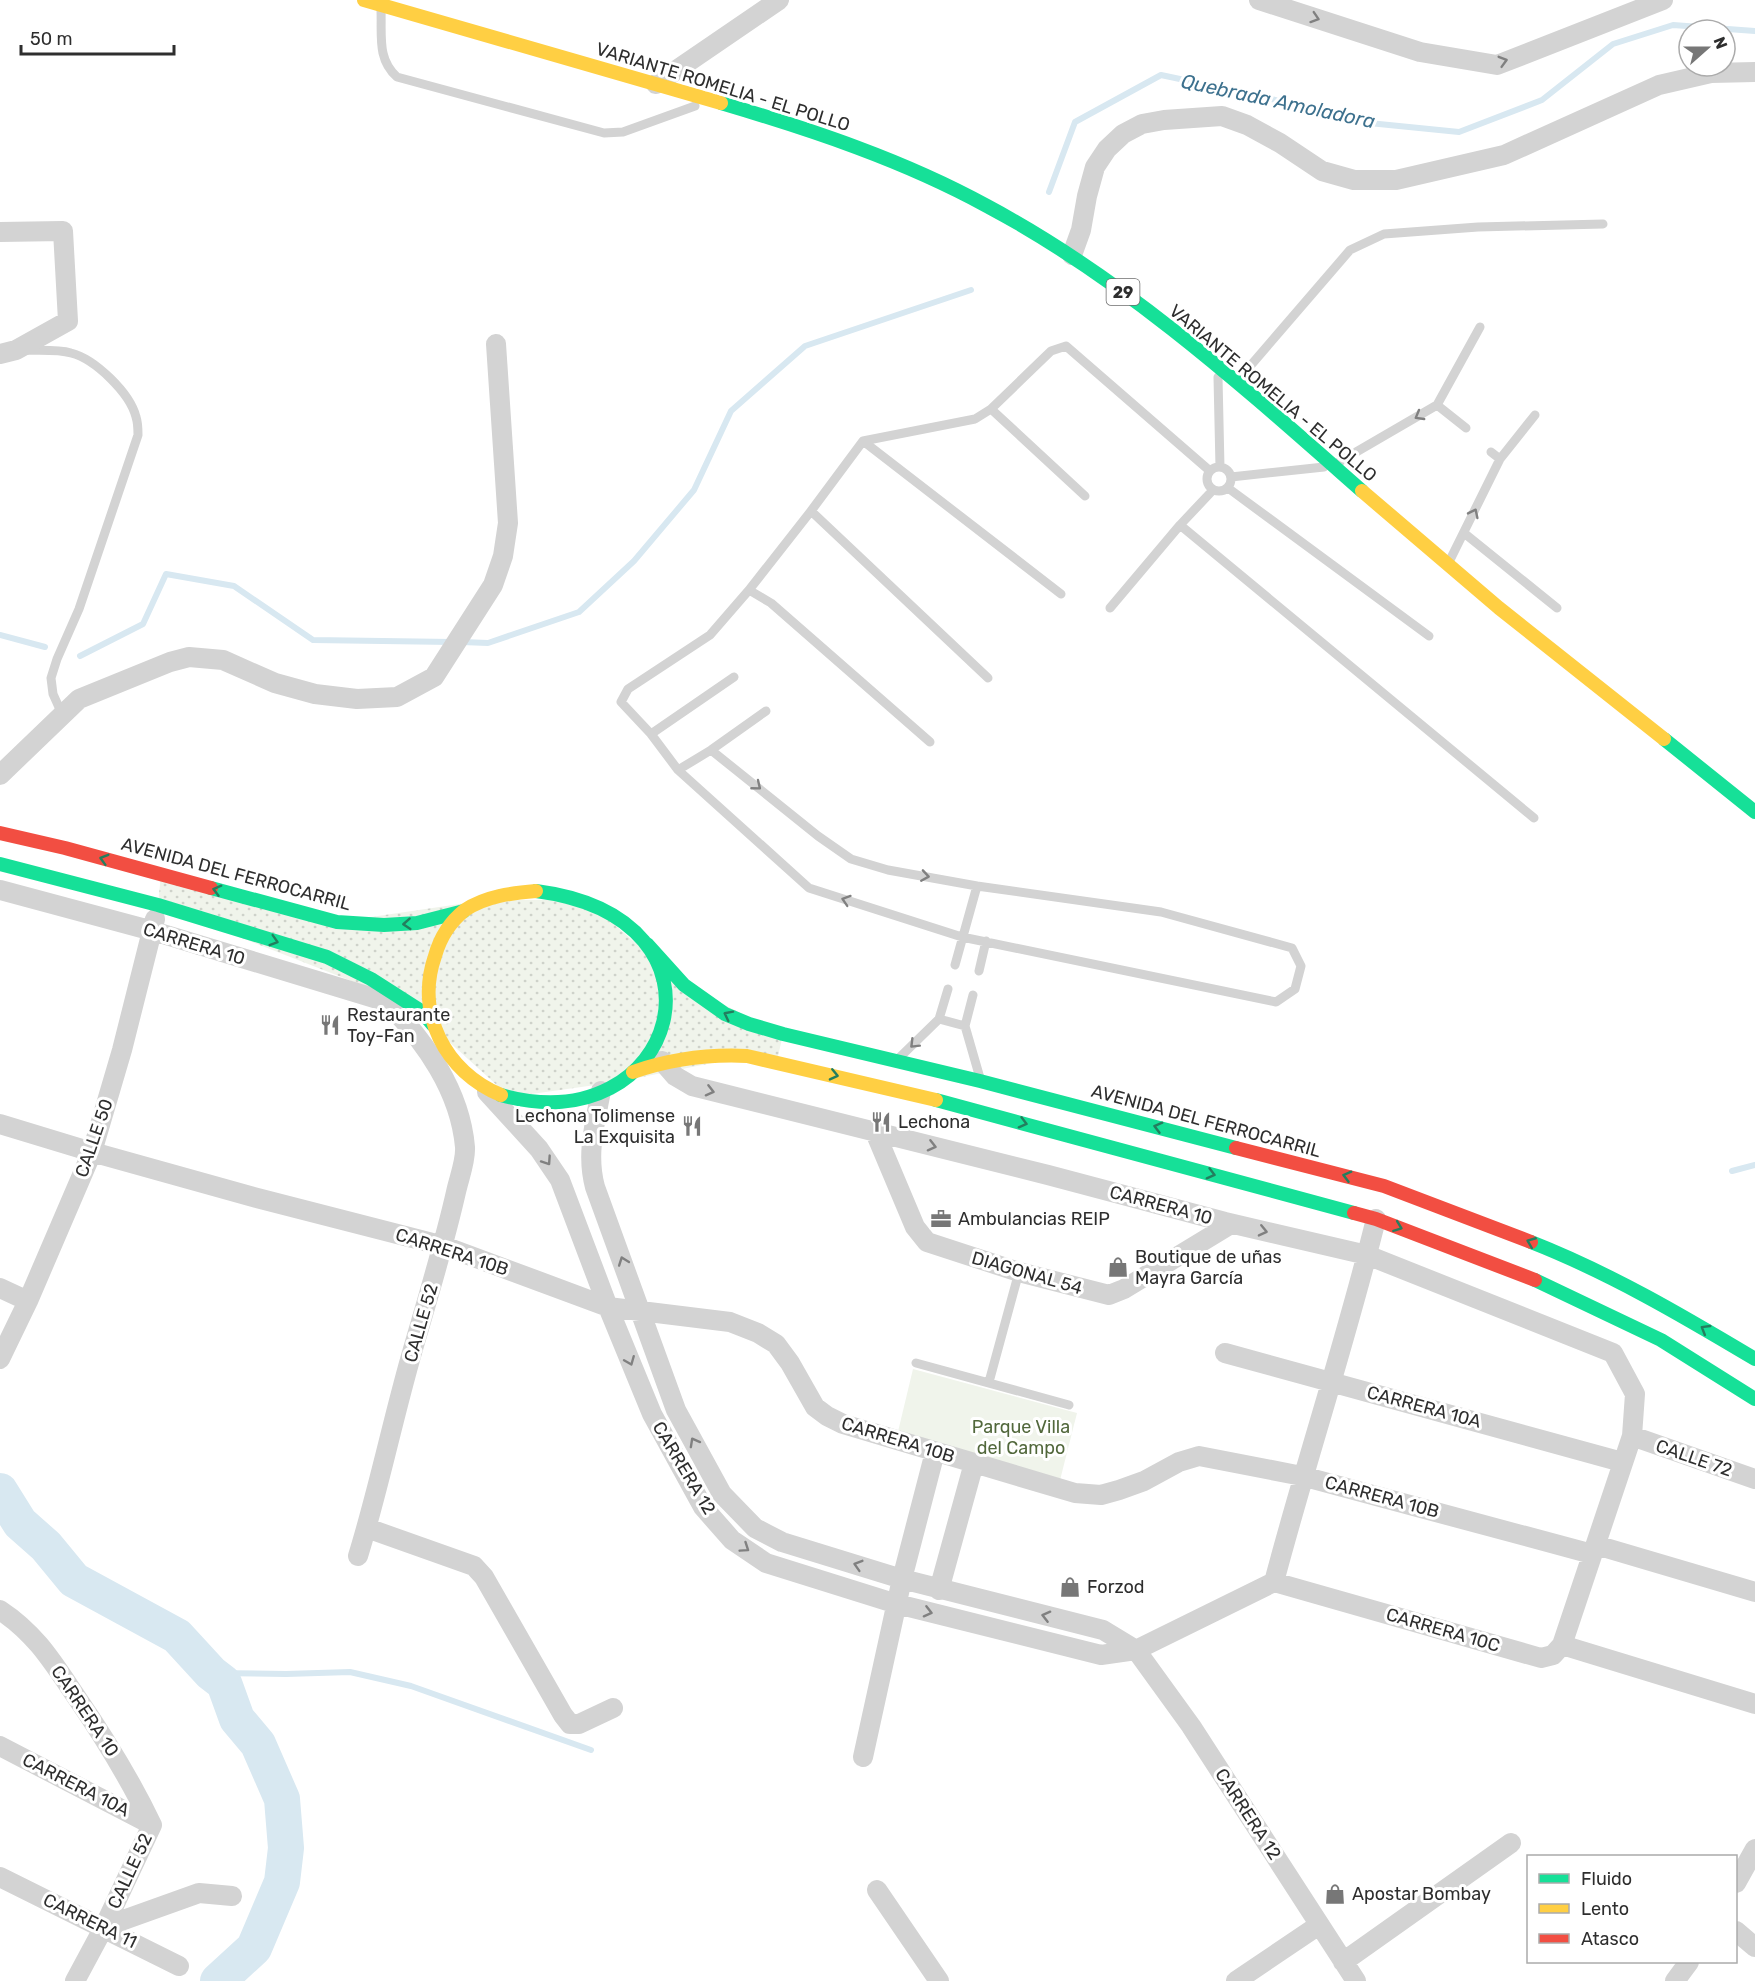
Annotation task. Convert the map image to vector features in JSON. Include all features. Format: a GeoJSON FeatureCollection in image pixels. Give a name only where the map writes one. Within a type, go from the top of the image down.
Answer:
{"type":"FeatureCollection","features":[{"type":"Feature","properties":{"kind":"main road","name":"VARIANTE ROMELIA - EL POLLO"},"geometry":{"type":"LineString","coordinates":[[364,0],[755,111],[844,141],[911,169],[989,206],[1072,255],[1218,365],[1448,565],[1755,812]]}},
{"type":"Feature","properties":{"kind":"main road","name":"AVENIDA DEL FERROCARRIL"},"geometry":{"type":"LineString","coordinates":[[0,833],[64,848],[337,922],[384,925],[417,923],[464,911],[487,900],[537,891],[586,900],[609,911],[629,926],[684,985],[725,1014],[749,1024],[980,1080],[1384,1186],[1538,1245],[1608,1277],[1675,1311],[1755,1359]]}},
{"type":"Feature","properties":{"kind":"main road"},"geometry":{"type":"LineString","coordinates":[[0,864],[158,905],[327,957],[371,979],[421,1011],[434,1025],[453,1058],[481,1085],[510,1096],[541,1101],[572,1100],[601,1090],[633,1072],[662,1061],[723,1054],[777,1062],[945,1102],[1376,1219],[1528,1276],[1660,1340],[1755,1399]]}},
{"type":"Feature","properties":{"kind":"main road"},"geometry":{"type":"LineString","coordinates":[[434,1025],[429,995],[432,965],[444,936],[464,911]]}},
{"type":"Feature","properties":{"kind":"main road"},"geometry":{"type":"LineString","coordinates":[[633,1072],[652,1052],[663,1025],[666,1008],[663,974],[657,958],[647,944]]}},
{"type":"Feature","properties":{"kind":"street"},"geometry":{"type":"LineString","coordinates":[[656,84],[779,0]]}},
{"type":"Feature","properties":{"kind":"street"},"geometry":{"type":"LineString","coordinates":[[1259,0],[1420,52],[1497,65],[1663,0]]}},
{"type":"Feature","properties":{"kind":"street"},"geometry":{"type":"LineString","coordinates":[[1072,255],[1081,230],[1095,167],[1107,149],[1123,134],[1142,124],[1222,116],[1264,134],[1322,171],[1354,180],[1396,180],[1504,155],[1659,85],[1712,73],[1755,72]]}},
{"type":"Feature","properties":{"kind":"street"},"geometry":{"type":"LineString","coordinates":[[0,232],[63,231],[68,321],[8,352]]}},
{"type":"Feature","properties":{"kind":"street"},"geometry":{"type":"LineString","coordinates":[[0,776],[79,699],[170,662],[189,657],[223,660],[275,683],[315,694],[357,699],[397,697],[434,677],[493,585],[503,556],[508,523],[496,344]]}},
{"type":"Feature","properties":{"kind":"street","name":"CARRERA 10"},"geometry":{"type":"LineString","coordinates":[[0,890],[153,931],[387,1002]]}},
{"type":"Feature","properties":{"kind":"street","name":"CALLE 50"},"geometry":{"type":"LineString","coordinates":[[0,1359],[28,1301],[92,1152],[122,1050],[158,905]]}},
{"type":"Feature","properties":{"kind":"street","name":"CALLE 52"},"geometry":{"type":"LineString","coordinates":[[358,1556],[412,1353],[444,1246],[465,1149],[458,1116],[447,1084],[431,1054],[411,1027],[387,1002]]}},
{"type":"Feature","properties":{"kind":"street","name":"CARRERA 10"},"geometry":{"type":"LineString","coordinates":[[662,1061],[675,1076],[692,1086],[1048,1175],[1231,1224],[1367,1255],[1613,1353],[1635,1395],[1632,1436]]}},
{"type":"Feature","properties":{"kind":"street","name":"CARRERA 12"},"geometry":{"type":"LineString","coordinates":[[481,1085],[539,1149],[560,1180],[652,1414],[703,1508],[732,1540],[766,1563],[897,1604],[1101,1655],[1136,1650]]}},
{"type":"Feature","properties":{"kind":"street","name":"CARRERA 12"},"geometry":{"type":"LineString","coordinates":[[601,1090],[592,1141],[591,1171],[676,1410],[722,1494],[755,1528],[782,1542],[939,1590],[1103,1630],[1136,1650],[1191,1726],[1356,1981]]}},
{"type":"Feature","properties":{"kind":"street","name":"CARRERA 10B"},"geometry":{"type":"LineString","coordinates":[[0,1124],[257,1198],[444,1246],[608,1307],[730,1323],[758,1333],[776,1344],[790,1363],[815,1407],[843,1424],[1075,1493],[1101,1495],[1144,1480],[1179,1462],[1199,1456],[1302,1476],[1755,1592]]}},
{"type":"Feature","properties":{"kind":"street","name":"DIAGONAL 54"},"geometry":{"type":"LineString","coordinates":[[875,1132],[915,1227],[927,1242],[1019,1272],[1109,1295],[1124,1289],[1231,1224]]}},
{"type":"Feature","properties":{"kind":"street"},"geometry":{"type":"LineString","coordinates":[[1136,1650],[1274,1582],[1376,1219]]}},
{"type":"Feature","properties":{"kind":"street"},"geometry":{"type":"LineString","coordinates":[[0,1288],[28,1301]]}},
{"type":"Feature","properties":{"kind":"street","name":"CARRERA 10A"},"geometry":{"type":"LineString","coordinates":[[1225,1353],[1622,1462]]}},
{"type":"Feature","properties":{"kind":"street"},"geometry":{"type":"LineString","coordinates":[[1632,1436],[1562,1646],[1755,1704]]}},
{"type":"Feature","properties":{"kind":"street","name":"CALLE 72"},"geometry":{"type":"LineString","coordinates":[[1632,1436],[1755,1479]]}},
{"type":"Feature","properties":{"kind":"street"},"geometry":{"type":"LineString","coordinates":[[863,1757],[902,1579],[935,1452]]}},
{"type":"Feature","properties":{"kind":"street"},"geometry":{"type":"LineString","coordinates":[[939,1590],[974,1463]]}},
{"type":"Feature","properties":{"kind":"street"},"geometry":{"type":"LineString","coordinates":[[703,1508],[722,1494]]}},
{"type":"Feature","properties":{"kind":"street"},"geometry":{"type":"LineString","coordinates":[[367,1528],[474,1566],[484,1577],[570,1724],[579,1724],[613,1708]]}},
{"type":"Feature","properties":{"kind":"street","name":"CARRERA 10C"},"geometry":{"type":"LineString","coordinates":[[1274,1582],[1541,1658],[1553,1655],[1562,1646]]}},
{"type":"Feature","properties":{"kind":"street","name":"CARRERA 10"},"geometry":{"type":"LineString","coordinates":[[0,1610],[36,1640],[58,1669],[129,1779],[152,1825]]}},
{"type":"Feature","properties":{"kind":"street","name":"CARRERA 10A"},"geometry":{"type":"LineString","coordinates":[[0,1746],[152,1825]]}},
{"type":"Feature","properties":{"kind":"street","name":"CALLE 52"},"geometry":{"type":"LineString","coordinates":[[75,1981],[104,1927],[152,1825]]}},
{"type":"Feature","properties":{"kind":"street"},"geometry":{"type":"LineString","coordinates":[[1343,1962],[1511,1843]]}},
{"type":"Feature","properties":{"kind":"street"},"geometry":{"type":"LineString","coordinates":[[1737,1881],[1755,1849]]}},
{"type":"Feature","properties":{"kind":"street","name":"CARRERA 11"},"geometry":{"type":"LineString","coordinates":[[0,1877],[179,1966]]}},
{"type":"Feature","properties":{"kind":"street"},"geometry":{"type":"LineString","coordinates":[[877,1890],[939,1981]]}},
{"type":"Feature","properties":{"kind":"street"},"geometry":{"type":"LineString","coordinates":[[104,1927],[199,1893],[232,1896]]}},
{"type":"Feature","properties":{"kind":"street"},"geometry":{"type":"LineString","coordinates":[[1236,1981],[1319,1925]]}},
{"type":"Feature","properties":{"kind":"street"},"geometry":{"type":"LineString","coordinates":[[1737,1932],[1755,1947]]}},
{"type":"Feature","properties":{"kind":"street"},"geometry":{"type":"LineString","coordinates":[[1675,1981],[1688,1963]]}},
{"type":"Feature","properties":{"kind":"lane"},"geometry":{"type":"LineString","coordinates":[[381,5],[383,58],[388,69],[397,77],[604,133],[633,129],[712,100]]}},
{"type":"Feature","properties":{"kind":"lane"},"geometry":{"type":"LineString","coordinates":[[1237,381],[1350,250],[1384,234],[1478,227],[1603,224]]}},
{"type":"Feature","properties":{"kind":"lane"},"geometry":{"type":"LineString","coordinates":[[1232,477],[1333,466],[1437,405],[1480,327]]}},
{"type":"Feature","properties":{"kind":"lane"},"geometry":{"type":"LineString","coordinates":[[711,750],[818,836],[851,859],[888,870],[977,886],[1161,912],[1292,948],[1301,966],[1295,989],[1276,1002],[962,937],[809,888],[678,770],[651,734],[621,702],[628,689],[710,635],[749,590],[863,441],[975,419],[991,409],[1051,351],[1066,346],[1210,471]]}},
{"type":"Feature","properties":{"kind":"lane"},"geometry":{"type":"LineString","coordinates":[[8,352],[71,353],[93,364],[111,378],[136,415],[138,435],[79,609],[51,678],[53,694],[62,714]]}},
{"type":"Feature","properties":{"kind":"lane"},"geometry":{"type":"LineString","coordinates":[[1218,365],[1220,467]]}},
{"type":"Feature","properties":{"kind":"lane"},"geometry":{"type":"LineString","coordinates":[[1437,405],[1466,428]]}},
{"type":"Feature","properties":{"kind":"lane"},"geometry":{"type":"LineString","coordinates":[[991,409],[1085,496]]}},
{"type":"Feature","properties":{"kind":"lane"},"geometry":{"type":"LineString","coordinates":[[1448,565],[1500,459],[1535,415]]}},
{"type":"Feature","properties":{"kind":"lane"},"geometry":{"type":"LineString","coordinates":[[863,441],[1061,594]]}},
{"type":"Feature","properties":{"kind":"lane"},"geometry":{"type":"LineString","coordinates":[[1491,452],[1500,459]]}},
{"type":"Feature","properties":{"kind":"lane"},"geometry":{"type":"LineString","coordinates":[[1210,471],[1220,467],[1225,468],[1232,477]]}},
{"type":"Feature","properties":{"kind":"lane"},"geometry":{"type":"LineString","coordinates":[[1210,471],[1207,481],[1213,490]]}},
{"type":"Feature","properties":{"kind":"lane"},"geometry":{"type":"LineString","coordinates":[[1213,490],[1224,491],[1228,488],[1232,477]]}},
{"type":"Feature","properties":{"kind":"lane"},"geometry":{"type":"LineString","coordinates":[[1228,488],[1429,636]]}},
{"type":"Feature","properties":{"kind":"lane"},"geometry":{"type":"LineString","coordinates":[[1110,608],[1180,525],[1213,490]]}},
{"type":"Feature","properties":{"kind":"lane"},"geometry":{"type":"LineString","coordinates":[[811,511],[988,678]]}},
{"type":"Feature","properties":{"kind":"lane"},"geometry":{"type":"LineString","coordinates":[[1180,525],[1534,818]]}},
{"type":"Feature","properties":{"kind":"lane"},"geometry":{"type":"LineString","coordinates":[[1464,533],[1557,608]]}},
{"type":"Feature","properties":{"kind":"lane"},"geometry":{"type":"LineString","coordinates":[[749,590],[771,603],[930,742]]}},
{"type":"Feature","properties":{"kind":"lane"},"geometry":{"type":"LineString","coordinates":[[651,734],[734,678]]}},
{"type":"Feature","properties":{"kind":"lane"},"geometry":{"type":"LineString","coordinates":[[678,770],[766,711]]}},
{"type":"Feature","properties":{"kind":"lane"},"geometry":{"type":"LineString","coordinates":[[955,965],[977,886]]}},
{"type":"Feature","properties":{"kind":"lane"},"geometry":{"type":"LineString","coordinates":[[979,971],[986,941]]}},
{"type":"Feature","properties":{"kind":"lane"},"geometry":{"type":"LineString","coordinates":[[897,1061],[939,1019],[948,989]]}},
{"type":"Feature","properties":{"kind":"lane"},"geometry":{"type":"LineString","coordinates":[[973,995],[965,1026],[980,1080]]}},
{"type":"Feature","properties":{"kind":"lane"},"geometry":{"type":"LineString","coordinates":[[939,1019],[965,1026]]}},
{"type":"Feature","properties":{"kind":"lane"},"geometry":{"type":"LineString","coordinates":[[989,1382],[1019,1272]]}},
{"type":"Feature","properties":{"kind":"lane"},"geometry":{"type":"LineString","coordinates":[[916,1363],[1069,1405]]}},
{"type":"Feature","properties":{"kind":"green space"},"geometry":{"type":"Polygon","coordinates":[[[161,874],[337,922],[487,900],[586,900],[684,985],[783,1034],[777,1061],[747,1056],[617,1082],[510,1097],[405,1002],[158,905],[161,874]]]}},
{"type":"Feature","properties":{"kind":"green space","name":"Parque Villa del Campo"},"geometry":{"type":"Polygon","coordinates":[[[913,1369],[1077,1413],[1058,1488],[896,1440],[913,1369]]]}},
{"type":"Feature","properties":{"kind":"waterway","name":"Quebrada Amoladora"},"geometry":{"type":"LineString","coordinates":[[1049,192],[1075,122],[1161,75],[1260,96],[1359,122],[1459,132],[1542,100],[1613,44],[1673,25],[1755,31]]}},
{"type":"Feature","properties":{"kind":"waterway"},"geometry":{"type":"LineString","coordinates":[[462,642],[488,643],[579,612],[634,561],[694,490],[731,411],[805,346],[971,290]]}},
{"type":"Feature","properties":{"kind":"waterway"},"geometry":{"type":"LineString","coordinates":[[80,656],[143,624],[166,574],[234,586],[313,640],[452,642]]}},
{"type":"Feature","properties":{"kind":"waterway"},"geometry":{"type":"LineString","coordinates":[[0,635],[45,647]]}},
{"type":"Feature","properties":{"kind":"waterway"},"geometry":{"type":"LineString","coordinates":[[1732,1171],[1755,1165]]}},
{"type":"Feature","properties":{"kind":"waterway"},"geometry":{"type":"LineString","coordinates":[[0,1491],[20,1523],[46,1546],[74,1580],[177,1636],[211,1673],[224,1683],[237,1719],[258,1744],[282,1799],[286,1848],[282,1882],[254,1948],[218,1981]]}},
{"type":"Feature","properties":{"kind":"waterway"},"geometry":{"type":"LineString","coordinates":[[211,1673],[350,1672],[411,1686],[591,1750]]}},
{"type":"Feature","properties":{"kind":"traffic: fast"},"geometry":{"type":"LineString","coordinates":[[721,103],[823,135],[890,160],[955,189],[1038,235],[1088,267],[1183,338],[1274,413],[1362,491]]}},
{"type":"Feature","properties":{"kind":"traffic: fast"},"geometry":{"type":"LineString","coordinates":[[1664,739],[1755,812]]}},
{"type":"Feature","properties":{"kind":"traffic: fast"},"geometry":{"type":"LineString","coordinates":[[0,864],[158,905],[327,957],[371,979],[421,1011],[433,1025]]}},
{"type":"Feature","properties":{"kind":"traffic: fast"},"geometry":{"type":"LineString","coordinates":[[211,888],[337,922],[384,925],[417,923],[464,911]]}},
{"type":"Feature","properties":{"kind":"traffic: fast"},"geometry":{"type":"LineString","coordinates":[[501,1095],[562,1102],[610,1088],[645,1060],[663,1022],[664,981],[644,941],[602,910],[536,891]]}},
{"type":"Feature","properties":{"kind":"traffic: fast"},"geometry":{"type":"LineString","coordinates":[[647,944],[684,985],[725,1014],[749,1024],[1236,1148]]}},
{"type":"Feature","properties":{"kind":"traffic: fast"},"geometry":{"type":"LineString","coordinates":[[936,1100],[1354,1213]]}},
{"type":"Feature","properties":{"kind":"traffic: fast"},"geometry":{"type":"LineString","coordinates":[[1531,1242],[1618,1281],[1755,1359]]}},
{"type":"Feature","properties":{"kind":"traffic: fast"},"geometry":{"type":"LineString","coordinates":[[1535,1280],[1661,1340],[1755,1399]]}},
{"type":"Feature","properties":{"kind":"traffic: slow"},"geometry":{"type":"LineString","coordinates":[[364,0],[721,103]]}},
{"type":"Feature","properties":{"kind":"traffic: slow"},"geometry":{"type":"LineString","coordinates":[[1362,491],[1499,608],[1664,739]]}},
{"type":"Feature","properties":{"kind":"traffic: slow"},"geometry":{"type":"LineString","coordinates":[[501,1095],[481,1085],[464,1072],[450,1056],[432,1019],[429,999],[430,977],[443,936],[455,919],[465,910],[490,898],[536,891]]}},
{"type":"Feature","properties":{"kind":"traffic: slow"},"geometry":{"type":"LineString","coordinates":[[633,1072],[689,1058],[747,1056],[936,1100]]}},
{"type":"Feature","properties":{"kind":"traffic: jam"},"geometry":{"type":"LineString","coordinates":[[0,833],[65,848],[211,888]]}},
{"type":"Feature","properties":{"kind":"traffic: jam"},"geometry":{"type":"LineString","coordinates":[[1236,1148],[1384,1186],[1531,1242]]}},
{"type":"Feature","properties":{"kind":"traffic: jam"},"geometry":{"type":"LineString","coordinates":[[1354,1213],[1376,1219],[1535,1280]]}},
{"type":"Feature","properties":{"kind":"place","name":"Restaurante Toy-Fan"},"geometry":{"type":"Point","coordinates":[330,1025]}},
{"type":"Feature","properties":{"kind":"place","name":"Lechona"},"geometry":{"type":"Point","coordinates":[881,1122]}},
{"type":"Feature","properties":{"kind":"place","name":"Lechona Tolimense La Exquisita"},"geometry":{"type":"Point","coordinates":[692,1126]}},
{"type":"Feature","properties":{"kind":"place","name":"Ambulancias REIP"},"geometry":{"type":"Point","coordinates":[941,1219]}},
{"type":"Feature","properties":{"kind":"place","name":"Boutique de uñas Mayra García"},"geometry":{"type":"Point","coordinates":[1118,1267]}},
{"type":"Feature","properties":{"kind":"place","name":"Forzod"},"geometry":{"type":"Point","coordinates":[1070,1587]}},
{"type":"Feature","properties":{"kind":"place","name":"Apostar Bombay"},"geometry":{"type":"Point","coordinates":[1335,1894]}}]}
